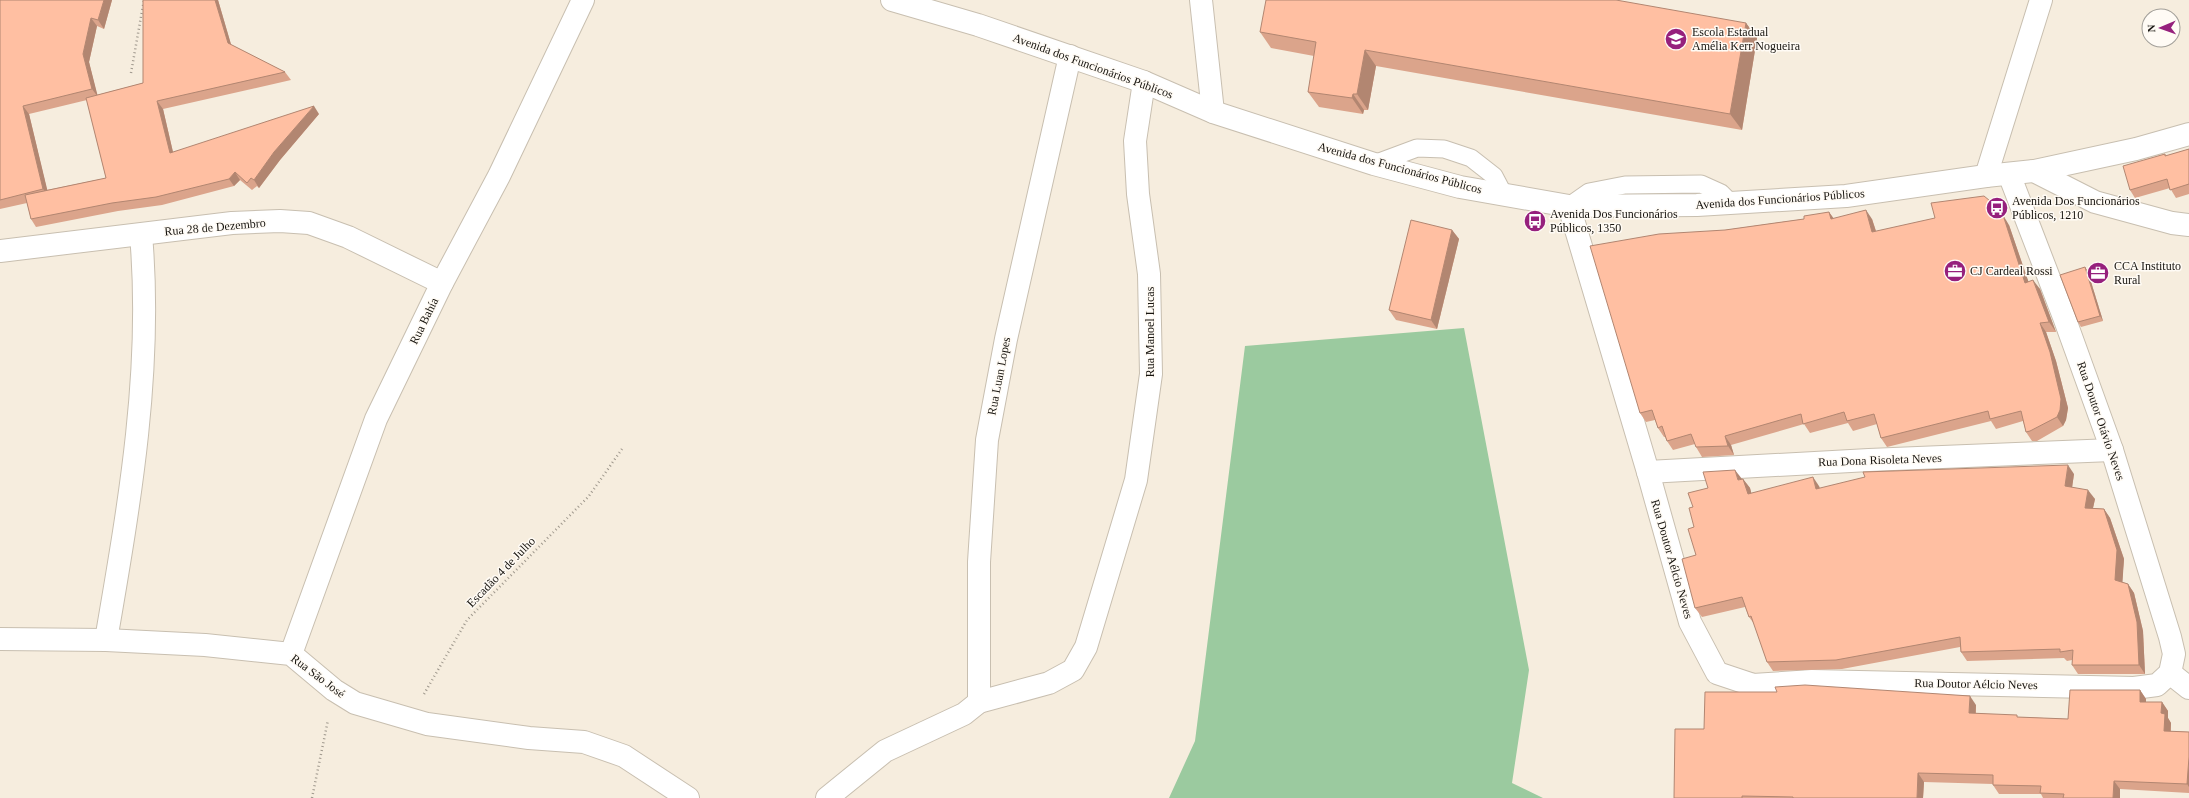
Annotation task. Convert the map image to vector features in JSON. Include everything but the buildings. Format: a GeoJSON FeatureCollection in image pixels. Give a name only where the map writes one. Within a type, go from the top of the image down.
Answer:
{"type":"FeatureCollection","features":[{"type":"Feature","properties":{"kind":"street","name":"Rua Bahía"},"geometry":{"type":"LineString","coordinates":[[291,654],[376,420],[442,283],[499,176],[583,0]]}},
{"type":"Feature","properties":{"kind":"street","name":"Avenida dos Funcionários Públicos"},"geometry":{"type":"LineString","coordinates":[[892,0],[978,25],[1070,56],[1144,82],[1213,112],[1374,164],[1460,187],[1569,206],[1697,206],[1846,196],[1986,176],[2034,171],[2136,149],[2189,134]]}},
{"type":"Feature","properties":{"kind":"street"},"geometry":{"type":"LineString","coordinates":[[1201,0],[1213,112]]}},
{"type":"Feature","properties":{"kind":"street"},"geometry":{"type":"LineString","coordinates":[[1986,176],[2041,0]]}},
{"type":"Feature","properties":{"kind":"street","name":"Rua Luan Lopes"},"geometry":{"type":"LineString","coordinates":[[979,702],[979,562],[987,440],[1006,339],[1070,56]]}},
{"type":"Feature","properties":{"kind":"street","name":"Rua Manoel Lucas"},"geometry":{"type":"LineString","coordinates":[[979,702],[1049,683],[1073,670],[1086,647],[1136,480],[1151,374],[1149,274],[1138,194],[1135,141],[1144,82]]}},
{"type":"Feature","properties":{"kind":"street"},"geometry":{"type":"LineString","coordinates":[[2034,171],[2095,202],[2172,223],[2189,225]]}},
{"type":"Feature","properties":{"kind":"street","name":"Rua Doutor Otávio Neves"},"geometry":{"type":"LineString","coordinates":[[2009,174],[2064,317],[2112,450],[2170,637],[2174,654],[2170,673]]}},
{"type":"Feature","properties":{"kind":"street","name":"Rua Doutor Aélcio Neves"},"geometry":{"type":"LineString","coordinates":[[1569,206],[1648,472],[1690,622],[1717,673],[1753,685],[1812,681],[2134,688],[2157,685],[2170,673]]}},
{"type":"Feature","properties":{"kind":"street","name":"Rua 28 de Dezembro"},"geometry":{"type":"LineString","coordinates":[[0,251],[232,223],[280,221],[308,223],[348,236],[442,283]]}},
{"type":"Feature","properties":{"kind":"street"},"geometry":{"type":"LineString","coordinates":[[106,640],[130,503],[141,391],[145,280],[141,235]]}},
{"type":"Feature","properties":{"kind":"street","name":"Rua Dona Risoleta Neves"},"geometry":{"type":"LineString","coordinates":[[1648,472],[1869,460],[2112,450]]}},
{"type":"Feature","properties":{"kind":"street","name":"Rua São José"},"geometry":{"type":"LineString","coordinates":[[0,639],[106,640],[205,644],[291,654],[334,690],[355,703],[427,724],[529,738],[584,742],[624,756],[688,798]]}},
{"type":"Feature","properties":{"kind":"street"},"geometry":{"type":"LineString","coordinates":[[2170,673],[2189,688]]}},
{"type":"Feature","properties":{"kind":"street"},"geometry":{"type":"LineString","coordinates":[[827,798],[885,751],[964,714],[979,702]]}},
{"type":"Feature","properties":{"kind":"lane"},"geometry":{"type":"LineString","coordinates":[[1374,164],[1417,148],[1444,149],[1471,158],[1494,176],[1504,195]]}},
{"type":"Feature","properties":{"kind":"path"},"geometry":{"type":"LineString","coordinates":[[131,73],[144,0]]}},
{"type":"Feature","properties":{"kind":"path","name":"Escadão 4 de Julho"},"geometry":{"type":"LineString","coordinates":[[409,720],[467,620],[589,496],[622,450]]}},
{"type":"Feature","properties":{"kind":"path"},"geometry":{"type":"LineString","coordinates":[[312,798],[334,690]]}},
{"type":"Feature","properties":{"kind":"green space"},"geometry":{"type":"Polygon","coordinates":[[[1464,328],[1529,670],[1512,783],[1543,798],[1169,798],[1195,741],[1245,346],[1464,328]]]}},
{"type":"Feature","properties":{"kind":"place","name":"Escola Estadual Amélia Kerr Nogueira"},"geometry":{"type":"Point","coordinates":[1676,39]}},
{"type":"Feature","properties":{"kind":"place","name":"Avenida Dos Funcionários Públicos, 1210"},"geometry":{"type":"Point","coordinates":[1997,208]}},
{"type":"Feature","properties":{"kind":"place","name":"Avenida Dos Funcionários Públicos, 1350"},"geometry":{"type":"Point","coordinates":[1535,221]}},
{"type":"Feature","properties":{"kind":"place","name":"CJ Cardeal Rossi"},"geometry":{"type":"Point","coordinates":[1955,271]}},
{"type":"Feature","properties":{"kind":"place","name":"CCA Instituto Rural"},"geometry":{"type":"Point","coordinates":[2098,273]}}]}
